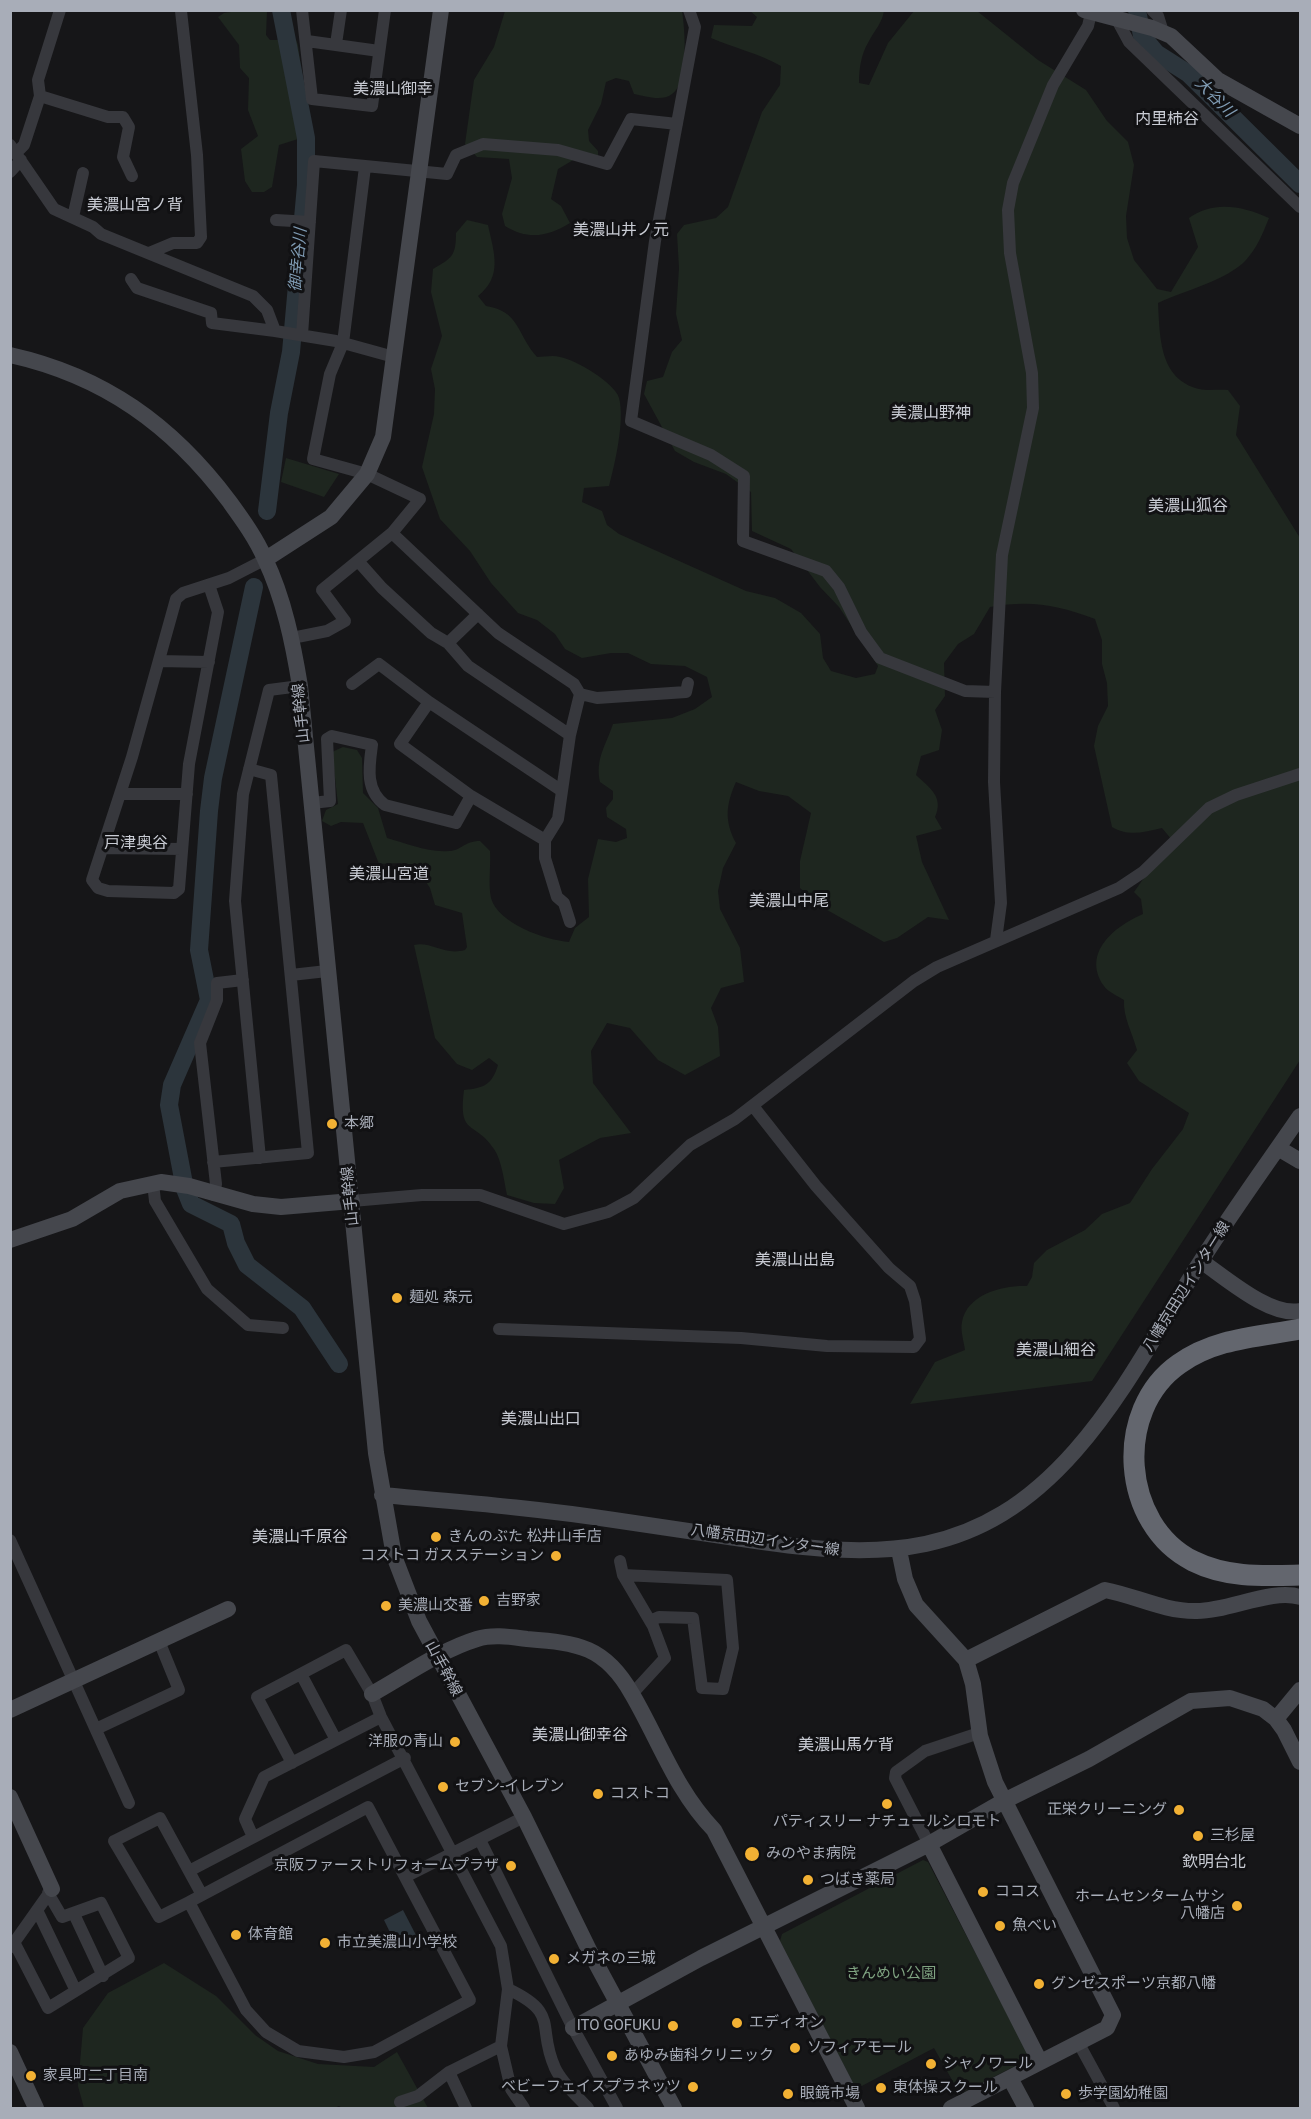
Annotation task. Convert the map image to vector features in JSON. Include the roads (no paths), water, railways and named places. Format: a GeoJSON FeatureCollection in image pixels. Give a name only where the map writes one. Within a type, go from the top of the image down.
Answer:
{"type":"FeatureCollection","features":[{"type":"Feature","properties":{"kind":"highway"},"geometry":{"type":"LineString","coordinates":[[1291,1575],[1240,1575],[1214,1570],[1191,1560],[1171,1545],[1155,1526],[1144,1506],[1133,1463],[1134,1438],[1140,1416],[1150,1396],[1178,1364],[1221,1343],[1300,1329]]}},
{"type":"Feature","properties":{"kind":"street"},"geometry":{"type":"LineString","coordinates":[[10,172],[16,152],[24,145],[40,96],[38,80],[60,10]]}},
{"type":"Feature","properties":{"kind":"street"},"geometry":{"type":"LineString","coordinates":[[302,10],[312,99],[372,106],[385,10]]}},
{"type":"Feature","properties":{"kind":"street"},"geometry":{"type":"LineString","coordinates":[[336,44],[341,10]]}},
{"type":"Feature","properties":{"kind":"street"},"geometry":{"type":"LineString","coordinates":[[209,585],[218,612],[189,764],[179,889],[174,893],[163,893],[108,891],[98,888],[92,880],[120,794],[176,599],[183,593],[229,578],[266,559],[331,517],[367,474],[383,437],[417,172],[441,10]]}},
{"type":"Feature","properties":{"kind":"street"},"geometry":{"type":"LineString","coordinates":[[689,10],[695,27],[655,241],[631,421],[711,455],[744,476],[743,541],[826,571],[839,587],[861,632],[880,658],[965,691],[994,692]]}},
{"type":"Feature","properties":{"kind":"street"},"geometry":{"type":"LineString","coordinates":[[149,253],[172,243],[196,243],[201,237],[196,155],[181,11]]}},
{"type":"Feature","properties":{"kind":"street"},"geometry":{"type":"LineString","coordinates":[[996,940],[1001,903],[994,782],[994,692],[1002,555],[1033,408],[1032,373],[1010,253],[1008,210],[1013,183],[1053,85],[1088,26],[1087,11],[1122,20],[1157,19],[1218,80],[1300,126]]}},
{"type":"Feature","properties":{"kind":"street"},"geometry":{"type":"LineString","coordinates":[[1122,20],[1129,42],[1300,207]]}},
{"type":"Feature","properties":{"kind":"street"},"geometry":{"type":"LineString","coordinates":[[307,41],[379,51]]}},
{"type":"Feature","properties":{"kind":"street"},"geometry":{"type":"LineString","coordinates":[[40,96],[108,117],[123,117],[129,127],[123,157],[132,176]]}},
{"type":"Feature","properties":{"kind":"street"},"geometry":{"type":"LineString","coordinates":[[290,333],[314,161],[447,174],[456,155],[483,144],[558,150],[608,164],[631,119],[677,124]]}},
{"type":"Feature","properties":{"kind":"street"},"geometry":{"type":"LineString","coordinates":[[16,152],[54,209],[73,217],[101,234],[253,296],[290,333]]}},
{"type":"Feature","properties":{"kind":"street"},"geometry":{"type":"LineString","coordinates":[[292,638],[327,632],[345,621],[322,590],[392,533],[420,499],[367,474],[314,459],[330,374],[343,343],[365,167]]}},
{"type":"Feature","properties":{"kind":"street"},"geometry":{"type":"LineString","coordinates":[[73,217],[83,172]]}},
{"type":"Feature","properties":{"kind":"street"},"geometry":{"type":"LineString","coordinates":[[276,220],[305,221]]}},
{"type":"Feature","properties":{"kind":"street"},"geometry":{"type":"LineString","coordinates":[[131,279],[137,288],[211,313],[212,323],[290,333],[343,343],[394,357]]}},
{"type":"Feature","properties":{"kind":"street","name":"山手幹線"},"geometry":{"type":"LineString","coordinates":[[10,355],[41,362],[86,379],[162,426],[211,477],[240,517],[266,559],[292,638],[300,686],[375,1453],[399,1572],[437,1658],[524,1817],[674,2109]]}},
{"type":"Feature","properties":{"kind":"street"},"geometry":{"type":"LineString","coordinates":[[392,533],[498,633],[574,684],[580,694],[570,735],[558,819],[545,840],[545,858],[557,897],[564,903],[570,922]]}},
{"type":"Feature","properties":{"kind":"street"},"geometry":{"type":"LineString","coordinates":[[358,561],[382,588],[431,633],[448,643],[468,666],[570,735]]}},
{"type":"Feature","properties":{"kind":"street"},"geometry":{"type":"LineString","coordinates":[[448,643],[478,614]]}},
{"type":"Feature","properties":{"kind":"street"},"geometry":{"type":"LineString","coordinates":[[159,661],[209,662]]}},
{"type":"Feature","properties":{"kind":"street"},"geometry":{"type":"LineString","coordinates":[[352,684],[379,664],[429,702],[562,791]]}},
{"type":"Feature","properties":{"kind":"street"},"geometry":{"type":"LineString","coordinates":[[580,694],[597,698],[686,692],[688,683]]}},
{"type":"Feature","properties":{"kind":"street"},"geometry":{"type":"LineString","coordinates":[[260,1158],[235,901],[243,794],[269,690],[300,686]]}},
{"type":"Feature","properties":{"kind":"street"},"geometry":{"type":"LineString","coordinates":[[429,702],[400,744],[471,796],[545,840]]}},
{"type":"Feature","properties":{"kind":"street"},"geometry":{"type":"LineString","coordinates":[[312,803],[330,801],[327,739],[332,736],[372,745],[368,774],[376,798],[385,805],[456,823],[471,796]]}},
{"type":"Feature","properties":{"kind":"street"},"geometry":{"type":"LineString","coordinates":[[213,1162],[308,1153],[271,775],[249,769]]}},
{"type":"Feature","properties":{"kind":"street"},"geometry":{"type":"LineString","coordinates":[[10,1240],[72,1219],[120,1191],[153,1184],[181,1184],[253,1204],[281,1207],[422,1195],[480,1195],[564,1224],[608,1212],[634,1198],[690,1145],[753,1106],[914,981],[937,967],[996,940],[1119,888],[1143,872],[1209,808],[1236,795],[1300,774]]}},
{"type":"Feature","properties":{"kind":"street"},"geometry":{"type":"LineString","coordinates":[[120,794],[187,794]]}},
{"type":"Feature","properties":{"kind":"street"},"geometry":{"type":"LineString","coordinates":[[103,848],[182,849]]}},
{"type":"Feature","properties":{"kind":"street"},"geometry":{"type":"LineString","coordinates":[[291,975],[327,971]]}},
{"type":"Feature","properties":{"kind":"street"},"geometry":{"type":"LineString","coordinates":[[214,1195],[213,1162],[200,1043],[217,1000],[217,983],[243,980]]}},
{"type":"Feature","properties":{"kind":"street"},"geometry":{"type":"LineString","coordinates":[[500,1329],[741,1338],[827,1346],[914,1347],[920,1339],[915,1301],[910,1286],[889,1268],[816,1186],[753,1106]]}},
{"type":"Feature","properties":{"kind":"street","name":"八幡京田辺インター線"},"geometry":{"type":"LineString","coordinates":[[382,1495],[605,1518],[818,1551],[899,1550],[952,1537],[1014,1505],[1042,1483],[1088,1436],[1137,1368],[1201,1261],[1300,1116]]}},
{"type":"Feature","properties":{"kind":"street"},"geometry":{"type":"LineString","coordinates":[[1278,1148],[1300,1161]]}},
{"type":"Feature","properties":{"kind":"street"},"geometry":{"type":"LineString","coordinates":[[153,1184],[154,1201],[207,1289],[248,1325],[283,1328]]}},
{"type":"Feature","properties":{"kind":"street"},"geometry":{"type":"LineString","coordinates":[[1201,1261],[1267,1305],[1279,1311],[1300,1311]]}},
{"type":"Feature","properties":{"kind":"street"},"geometry":{"type":"LineString","coordinates":[[10,1540],[129,1803]]}},
{"type":"Feature","properties":{"kind":"street"},"geometry":{"type":"LineString","coordinates":[[899,1550],[905,1579],[916,1605],[966,1660],[973,1684],[980,1732],[1004,1801],[1113,2015],[1107,2028],[951,2109]]}},
{"type":"Feature","properties":{"kind":"street"},"geometry":{"type":"LineString","coordinates":[[621,1561],[622,1575],[650,1621],[665,1658],[643,1685],[632,1694]]}},
{"type":"Feature","properties":{"kind":"street"},"geometry":{"type":"LineString","coordinates":[[622,1575],[727,1580],[733,1648],[723,1689],[702,1688],[693,1618],[659,1617],[650,1621]]}},
{"type":"Feature","properties":{"kind":"street"},"geometry":{"type":"LineString","coordinates":[[966,1660],[1105,1590],[1159,1607],[1188,1611],[1222,1609],[1266,1598],[1300,1597]]}},
{"type":"Feature","properties":{"kind":"street"},"geometry":{"type":"LineString","coordinates":[[10,1710],[75,1682],[228,1609]]}},
{"type":"Feature","properties":{"kind":"street"},"geometry":{"type":"LineString","coordinates":[[372,1694],[437,1658],[478,1639],[498,1636],[565,1642],[586,1647],[599,1654],[616,1669],[632,1694],[689,1802],[714,1830],[762,1928],[857,2109]]}},
{"type":"Feature","properties":{"kind":"street"},"geometry":{"type":"LineString","coordinates":[[96,1729],[179,1690],[159,1641]]}},
{"type":"Feature","properties":{"kind":"street"},"geometry":{"type":"LineString","coordinates":[[292,1763],[258,1697],[346,1650],[372,1694],[381,1717],[405,1758],[501,1946],[508,1989],[501,2046],[511,2089],[524,2109]]}},
{"type":"Feature","properties":{"kind":"street"},"geometry":{"type":"LineString","coordinates":[[301,1674],[336,1740]]}},
{"type":"Feature","properties":{"kind":"street"},"geometry":{"type":"LineString","coordinates":[[1276,1719],[1300,1690]]}},
{"type":"Feature","properties":{"kind":"street"},"geometry":{"type":"LineString","coordinates":[[573,2028],[762,1928],[929,1844],[1004,1801],[1089,1759],[1191,1701],[1217,1697],[1242,1700],[1263,1709],[1276,1719],[1300,1762]]}},
{"type":"Feature","properties":{"kind":"street"},"geometry":{"type":"LineString","coordinates":[[253,1837],[245,1819],[264,1777],[381,1717]]}},
{"type":"Feature","properties":{"kind":"street"},"geometry":{"type":"LineString","coordinates":[[980,1732],[925,1751],[896,1772],[896,1778],[1040,2062]]}},
{"type":"Feature","properties":{"kind":"street"},"geometry":{"type":"LineString","coordinates":[[189,1871],[405,1758]]}},
{"type":"Feature","properties":{"kind":"street"},"geometry":{"type":"LineString","coordinates":[[10,1797],[62,1917],[101,1903],[129,1958]]}},
{"type":"Feature","properties":{"kind":"street"},"geometry":{"type":"LineString","coordinates":[[189,1902],[246,2010],[266,2032],[298,2051],[344,2057],[374,2052],[470,2000],[368,1807],[189,1902],[159,1917],[114,1841],[160,1818],[202,1895]]}},
{"type":"Feature","properties":{"kind":"street"},"geometry":{"type":"LineString","coordinates":[[405,1877],[524,1817]]}},
{"type":"Feature","properties":{"kind":"street"},"geometry":{"type":"LineString","coordinates":[[480,1840],[573,2028],[617,2109]]}},
{"type":"Feature","properties":{"kind":"street"},"geometry":{"type":"LineString","coordinates":[[50,1891],[12,1944],[48,2008],[75,1989],[103,1976],[129,1958],[142,1953]]}},
{"type":"Feature","properties":{"kind":"street"},"geometry":{"type":"LineString","coordinates":[[37,1910],[75,1989]]}},
{"type":"Feature","properties":{"kind":"street"},"geometry":{"type":"LineString","coordinates":[[74,1914],[103,1976]]}},
{"type":"Feature","properties":{"kind":"street"},"geometry":{"type":"LineString","coordinates":[[508,1989],[535,2002],[543,2014],[555,2068],[588,2109]]}},
{"type":"Feature","properties":{"kind":"street"},"geometry":{"type":"LineString","coordinates":[[1078,2042],[1114,2109]]}},
{"type":"Feature","properties":{"kind":"street"},"geometry":{"type":"LineString","coordinates":[[400,2102],[418,2096],[449,2072],[501,2046]]}},
{"type":"Feature","properties":{"kind":"street"},"geometry":{"type":"LineString","coordinates":[[10,2052],[36,2109]]}},
{"type":"Feature","properties":{"kind":"street"},"geometry":{"type":"LineString","coordinates":[[449,2072],[466,2109]]}},
{"type":"Feature","properties":{"kind":"street"},"geometry":{"type":"LineString","coordinates":[[1010,2078],[1026,2109]]}},
{"type":"Feature","properties":{"kind":"waterway","name":"御幸谷川"},"geometry":{"type":"LineString","coordinates":[[267,511],[279,413],[291,352],[306,185],[306,138],[281,10]]}},
{"type":"Feature","properties":{"kind":"waterway","name":"大谷川"},"geometry":{"type":"LineString","coordinates":[[1137,10],[1142,36],[1156,53],[1189,74],[1300,184]]}},
{"type":"Feature","properties":{"kind":"waterway"},"geometry":{"type":"LineString","coordinates":[[254,587],[213,778],[209,811],[199,950],[209,1000],[172,1085],[169,1105],[185,1189],[191,1204],[231,1224],[236,1243],[247,1265],[302,1308],[339,1364]]}},
{"type":"Feature","properties":{"kind":"place","name":"本郷"},"geometry":{"type":"Point","coordinates":[332,1124]}},
{"type":"Feature","properties":{"kind":"place","name":"麺処 森元"},"geometry":{"type":"Point","coordinates":[397,1298]}},
{"type":"Feature","properties":{"kind":"place","name":"きんのぶた 松井山手店"},"geometry":{"type":"Point","coordinates":[436,1537]}},
{"type":"Feature","properties":{"kind":"place","name":"コストコ ガスステーション"},"geometry":{"type":"Point","coordinates":[556,1556]}},
{"type":"Feature","properties":{"kind":"place","name":"吉野家"},"geometry":{"type":"Point","coordinates":[484,1601]}},
{"type":"Feature","properties":{"kind":"place","name":"美濃山交番"},"geometry":{"type":"Point","coordinates":[386,1606]}},
{"type":"Feature","properties":{"kind":"place","name":"洋服の青山"},"geometry":{"type":"Point","coordinates":[455,1742]}},
{"type":"Feature","properties":{"kind":"place","name":"セブン-イレブン"},"geometry":{"type":"Point","coordinates":[443,1787]}},
{"type":"Feature","properties":{"kind":"place","name":"コストコ"},"geometry":{"type":"Point","coordinates":[598,1794]}},
{"type":"Feature","properties":{"kind":"place","name":"パティスリー ナチュールシロモト"},"geometry":{"type":"Point","coordinates":[887,1804]}},
{"type":"Feature","properties":{"kind":"place","name":"正栄クリーニング"},"geometry":{"type":"Point","coordinates":[1179,1810]}},
{"type":"Feature","properties":{"kind":"place","name":"三杉屋"},"geometry":{"type":"Point","coordinates":[1198,1836]}},
{"type":"Feature","properties":{"kind":"place","name":"みのやま病院"},"geometry":{"type":"Point","coordinates":[752,1854]}},
{"type":"Feature","properties":{"kind":"place","name":"京阪ファーストリフォームプラザ"},"geometry":{"type":"Point","coordinates":[511,1866]}},
{"type":"Feature","properties":{"kind":"place","name":"つばき薬局"},"geometry":{"type":"Point","coordinates":[808,1880]}},
{"type":"Feature","properties":{"kind":"place","name":"ココス"},"geometry":{"type":"Point","coordinates":[983,1892]}},
{"type":"Feature","properties":{"kind":"place","name":"ホームセンタームサシ 八幡店"},"geometry":{"type":"Point","coordinates":[1237,1906]}},
{"type":"Feature","properties":{"kind":"place","name":"魚べい"},"geometry":{"type":"Point","coordinates":[1000,1926]}},
{"type":"Feature","properties":{"kind":"place","name":"体育館"},"geometry":{"type":"Point","coordinates":[236,1935]}},
{"type":"Feature","properties":{"kind":"place","name":"市立美濃山小学校"},"geometry":{"type":"Point","coordinates":[325,1943]}},
{"type":"Feature","properties":{"kind":"place","name":"メガネの三城"},"geometry":{"type":"Point","coordinates":[554,1959]}},
{"type":"Feature","properties":{"kind":"place","name":"グンゼスポーツ京都八幡"},"geometry":{"type":"Point","coordinates":[1039,1984]}},
{"type":"Feature","properties":{"kind":"place","name":"エディオン"},"geometry":{"type":"Point","coordinates":[737,2023]}},
{"type":"Feature","properties":{"kind":"place","name":"ITO GOFUKU"},"geometry":{"type":"Point","coordinates":[673,2026]}},
{"type":"Feature","properties":{"kind":"place","name":"ソフィアモール"},"geometry":{"type":"Point","coordinates":[795,2048]}},
{"type":"Feature","properties":{"kind":"place","name":"あゆみ歯科クリニック"},"geometry":{"type":"Point","coordinates":[612,2056]}},
{"type":"Feature","properties":{"kind":"place","name":"シャノワール"},"geometry":{"type":"Point","coordinates":[931,2064]}},
{"type":"Feature","properties":{"kind":"place","name":"家具町二丁目南"},"geometry":{"type":"Point","coordinates":[31,2076]}},
{"type":"Feature","properties":{"kind":"place","name":"ベビーフェイスプラネッツ"},"geometry":{"type":"Point","coordinates":[693,2087]}},
{"type":"Feature","properties":{"kind":"place","name":"東体操スクール"},"geometry":{"type":"Point","coordinates":[881,2088]}},
{"type":"Feature","properties":{"kind":"place","name":"眼鏡市場"},"geometry":{"type":"Point","coordinates":[788,2094]}},
{"type":"Feature","properties":{"kind":"place","name":"歩学園幼稚園"},"geometry":{"type":"Point","coordinates":[1066,2094]}},
{"type":"Feature","properties":{"kind":"district","name":"美濃山御幸"},"geometry":{"type":"Point","coordinates":[393,90]}},
{"type":"Feature","properties":{"kind":"district","name":"内里柿谷"},"geometry":{"type":"Point","coordinates":[1167,120]}},
{"type":"Feature","properties":{"kind":"district","name":"美濃山宮ノ背"},"geometry":{"type":"Point","coordinates":[135,206]}},
{"type":"Feature","properties":{"kind":"district","name":"美濃山井ノ元"},"geometry":{"type":"Point","coordinates":[621,231]}},
{"type":"Feature","properties":{"kind":"district","name":"美濃山野神"},"geometry":{"type":"Point","coordinates":[931,414]}},
{"type":"Feature","properties":{"kind":"district","name":"美濃山狐谷"},"geometry":{"type":"Point","coordinates":[1188,507]}},
{"type":"Feature","properties":{"kind":"district","name":"戸津奥谷"},"geometry":{"type":"Point","coordinates":[136,844]}},
{"type":"Feature","properties":{"kind":"district","name":"美濃山宮道"},"geometry":{"type":"Point","coordinates":[389,875]}},
{"type":"Feature","properties":{"kind":"district","name":"美濃山中尾"},"geometry":{"type":"Point","coordinates":[789,902]}},
{"type":"Feature","properties":{"kind":"district","name":"美濃山出島"},"geometry":{"type":"Point","coordinates":[795,1261]}},
{"type":"Feature","properties":{"kind":"district","name":"美濃山細谷"},"geometry":{"type":"Point","coordinates":[1056,1351]}},
{"type":"Feature","properties":{"kind":"district","name":"美濃山出口"},"geometry":{"type":"Point","coordinates":[541,1420]}},
{"type":"Feature","properties":{"kind":"district","name":"美濃山千原谷"},"geometry":{"type":"Point","coordinates":[300,1538]}},
{"type":"Feature","properties":{"kind":"district","name":"美濃山御幸谷"},"geometry":{"type":"Point","coordinates":[580,1736]}},
{"type":"Feature","properties":{"kind":"district","name":"美濃山馬ケ背"},"geometry":{"type":"Point","coordinates":[846,1746]}},
{"type":"Feature","properties":{"kind":"district","name":"欽明台北"},"geometry":{"type":"Point","coordinates":[1214,1863]}},
{"type":"Feature","properties":{"kind":"park label","name":"きんめい公園"},"geometry":{"type":"Point","coordinates":[891,1974]}}]}
